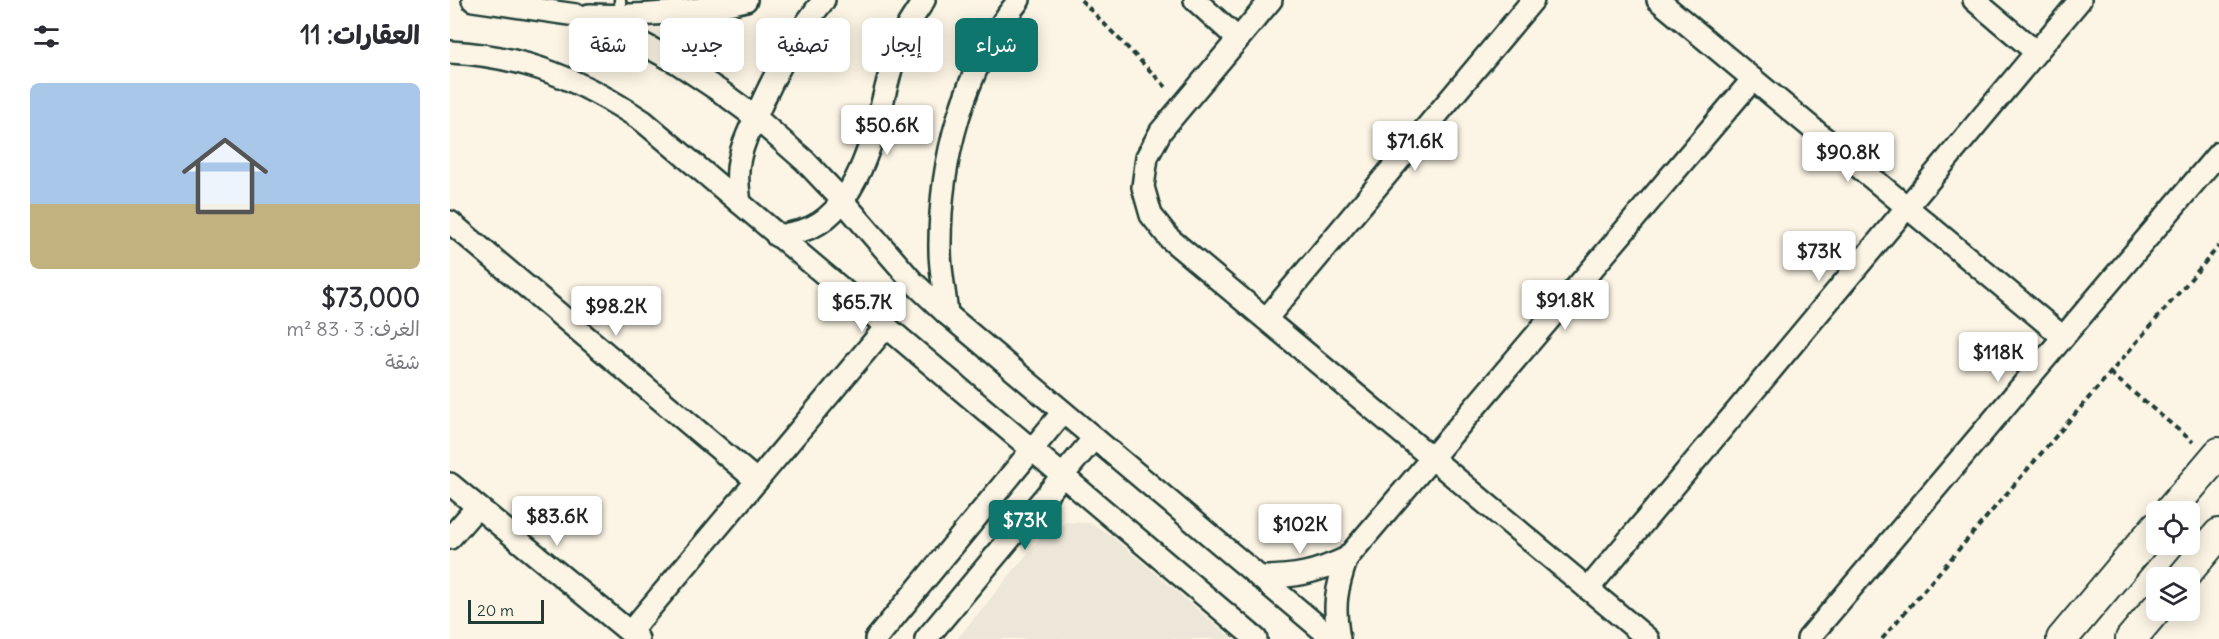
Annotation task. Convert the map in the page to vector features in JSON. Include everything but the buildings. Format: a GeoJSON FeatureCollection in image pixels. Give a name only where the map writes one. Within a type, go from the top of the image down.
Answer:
{"type":"FeatureCollection","features":[{"type":"Feature","properties":{"kind":"street"},"geometry":{"type":"LineString","coordinates":[[473,0],[576,15],[628,36],[676,62],[756,117],[805,161],[913,282],[947,314],[1333,639]]}},
{"type":"Feature","properties":{"kind":"street"},"geometry":{"type":"LineString","coordinates":[[576,15],[620,8],[670,13],[746,0]]}},
{"type":"Feature","properties":{"kind":"street"},"geometry":{"type":"LineString","coordinates":[[740,203],[737,181],[746,136],[770,82],[789,49],[824,0]]}},
{"type":"Feature","properties":{"kind":"street"},"geometry":{"type":"LineString","coordinates":[[777,236],[796,233],[814,226],[830,215],[842,200],[860,170],[873,137],[897,45],[924,0]]}},
{"type":"Feature","properties":{"kind":"street"},"geometry":{"type":"LineString","coordinates":[[947,314],[940,252],[942,200],[954,127],[976,69],[1008,14],[1019,0]]}},
{"type":"Feature","properties":{"kind":"street"},"geometry":{"type":"LineString","coordinates":[[1195,0],[1238,39]]}},
{"type":"Feature","properties":{"kind":"street"},"geometry":{"type":"LineString","coordinates":[[1271,0],[1161,131],[1147,157],[1143,187],[1151,215],[1170,239],[1648,639]]}},
{"type":"Feature","properties":{"kind":"street"},"geometry":{"type":"LineString","coordinates":[[1266,319],[1533,0]]}},
{"type":"Feature","properties":{"kind":"street"},"geometry":{"type":"LineString","coordinates":[[1658,0],[2063,337]]}},
{"type":"Feature","properties":{"kind":"street"},"geometry":{"type":"LineString","coordinates":[[1974,0],[2036,52]]}},
{"type":"Feature","properties":{"kind":"street"},"geometry":{"type":"LineString","coordinates":[[1588,588],[2080,0]]}},
{"type":"Feature","properties":{"kind":"street"},"geometry":{"type":"LineString","coordinates":[[450,52],[478,53],[522,63],[565,77],[605,97],[643,122],[1256,639]]}},
{"type":"Feature","properties":{"kind":"street"},"geometry":{"type":"LineString","coordinates":[[1339,639],[1335,616],[1337,586],[1347,558],[1753,79]]}},
{"type":"Feature","properties":{"kind":"street"},"geometry":{"type":"LineString","coordinates":[[1808,639],[2219,153]]}},
{"type":"Feature","properties":{"kind":"street"},"geometry":{"type":"LineString","coordinates":[[450,222],[757,481]]}},
{"type":"Feature","properties":{"kind":"street"},"geometry":{"type":"LineString","coordinates":[[450,484],[634,636],[757,481],[886,327]]}},
{"type":"Feature","properties":{"kind":"street"},"geometry":{"type":"LineString","coordinates":[[876,639],[1063,412]]}},
{"type":"Feature","properties":{"kind":"street"},"geometry":{"type":"LineString","coordinates":[[926,639],[1094,438]]}},
{"type":"Feature","properties":{"kind":"street"},"geometry":{"type":"LineString","coordinates":[[2176,501],[2209,450]]}},
{"type":"Feature","properties":{"kind":"street"},"geometry":{"type":"LineString","coordinates":[[450,538],[477,507]]}},
{"type":"Feature","properties":{"kind":"street"},"geometry":{"type":"LineString","coordinates":[[2191,567],[2219,534]]}},
{"type":"Feature","properties":{"kind":"street"},"geometry":{"type":"LineString","coordinates":[[2062,639],[2146,539]]}},
{"type":"Feature","properties":{"kind":"street"},"geometry":{"type":"LineString","coordinates":[[1259,577],[1290,577],[1319,571],[1347,558]]}},
{"type":"Feature","properties":{"kind":"street"},"geometry":{"type":"LineString","coordinates":[[2131,639],[2146,621]]}},
{"type":"Feature","properties":{"kind":"path"},"geometry":{"type":"LineString","coordinates":[[1081,0],[1183,104]]}},
{"type":"Feature","properties":{"kind":"path"},"geometry":{"type":"LineString","coordinates":[[1882,639],[2219,246]]}},
{"type":"Feature","properties":{"kind":"path"},"geometry":{"type":"LineString","coordinates":[[2110,374],[2209,450]]}},
{"type":"Feature","properties":{"kind":"shaded area"},"geometry":{"type":"Polygon","coordinates":[[[1067,522],[1091,523],[1111,536],[1233,639],[957,639],[1046,531],[1067,522]]]}}]}
